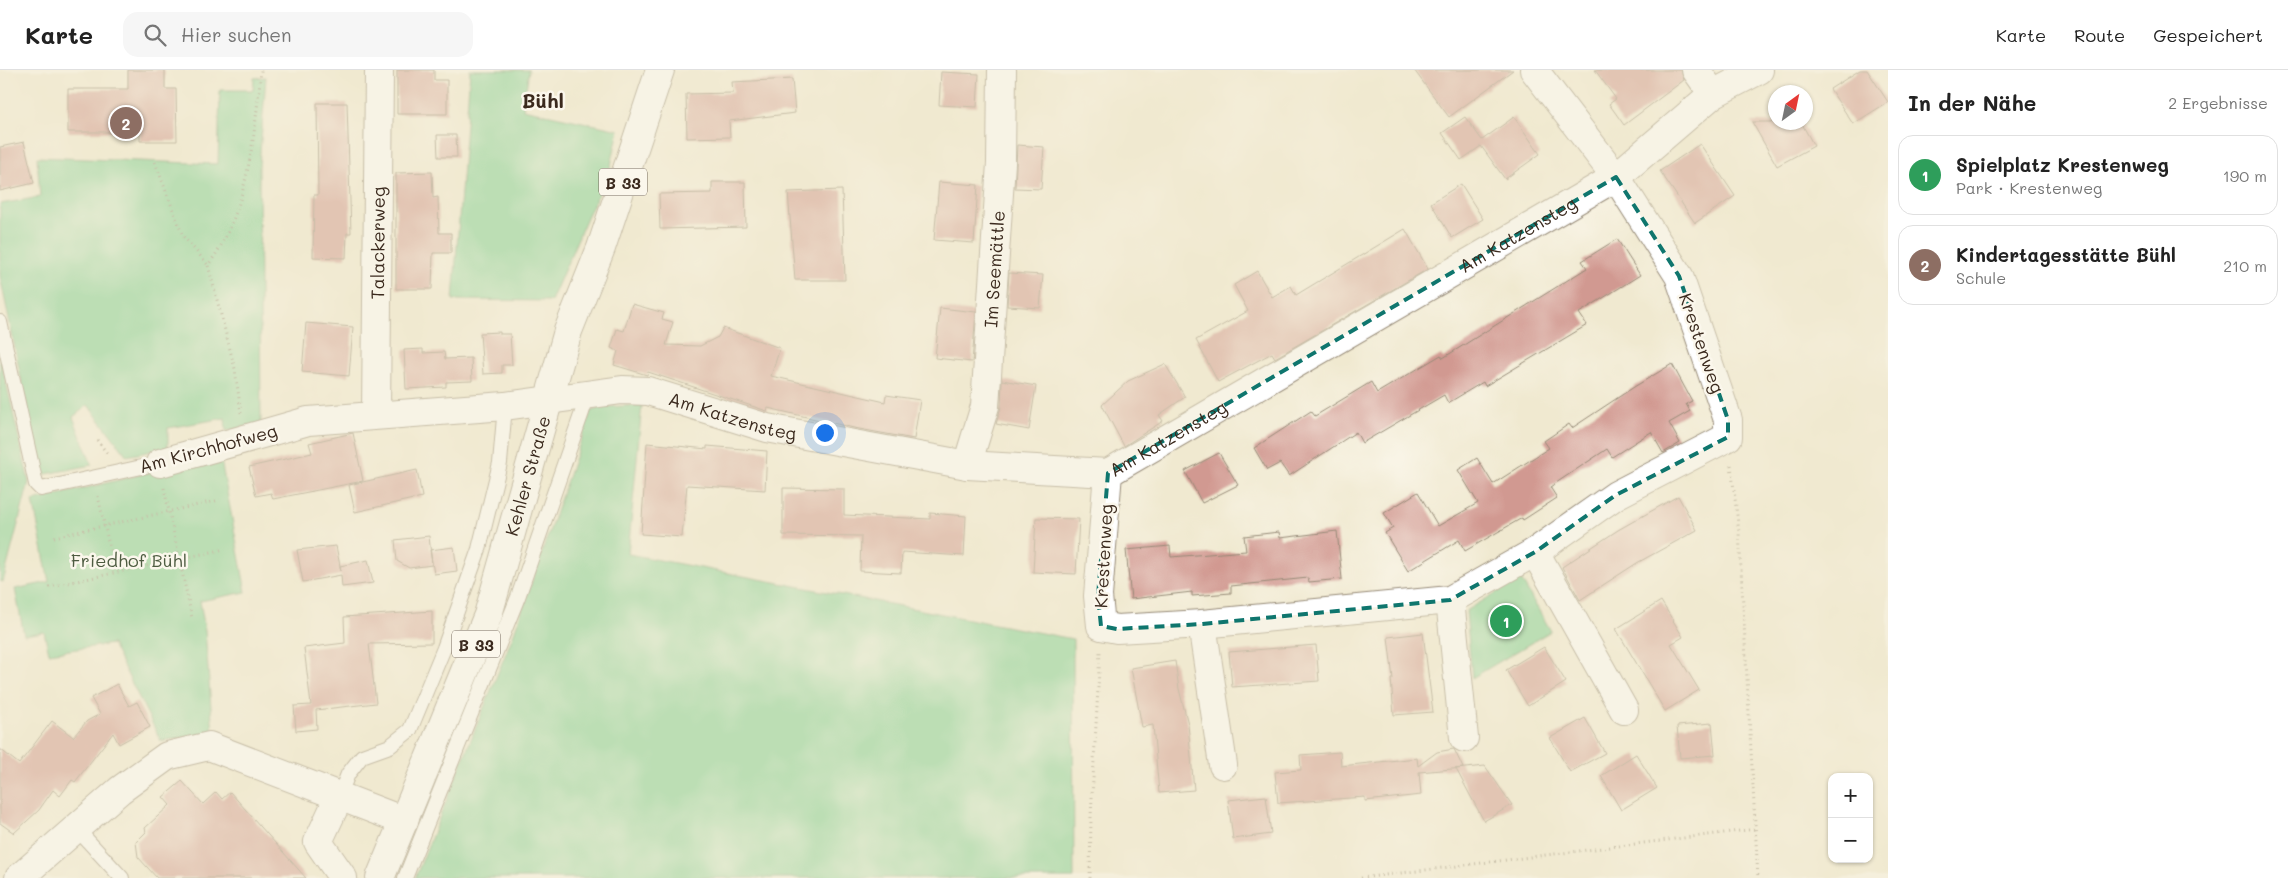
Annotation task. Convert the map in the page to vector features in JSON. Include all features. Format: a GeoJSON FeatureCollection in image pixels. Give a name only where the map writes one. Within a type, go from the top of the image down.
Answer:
{"type":"FeatureCollection","features":[{"type":"Feature","properties":{"kind":"street","name":"Talackerweg"},"geometry":{"type":"LineString","coordinates":[[376,415],[379,70]]}},
{"type":"Feature","properties":{"kind":"street","name":"Kehler Straße"},"geometry":{"type":"LineString","coordinates":[[380,878],[488,615],[568,331],[601,248],[660,70]]}},
{"type":"Feature","properties":{"kind":"street","name":"Im Seemättle"},"geometry":{"type":"LineString","coordinates":[[967,465],[986,406],[1001,163],[1002,70]]}},
{"type":"Feature","properties":{"kind":"street","name":"Krestenweg"},"geometry":{"type":"LineString","coordinates":[[1108,473],[1098,596],[1101,626],[1117,629],[1202,624],[1450,600],[1535,552],[1616,495],[1728,437],[1728,420],[1679,276],[1616,177],[1534,70]]}},
{"type":"Feature","properties":{"kind":"street"},"geometry":{"type":"LineString","coordinates":[[1696,70],[1713,94]]}},
{"type":"Feature","properties":{"kind":"street","name":"Am Katzensteg"},"geometry":{"type":"LineString","coordinates":[[548,402],[622,390],[648,391],[767,428],[967,465],[1108,473],[1616,177],[1713,94],[1759,70]]}},
{"type":"Feature","properties":{"kind":"street","name":"Am Kirchhofweg"},"geometry":{"type":"LineString","coordinates":[[160,463],[308,421],[548,402]]}},
{"type":"Feature","properties":{"kind":"street"},"geometry":{"type":"LineString","coordinates":[[1535,552],[1624,710]]}},
{"type":"Feature","properties":{"kind":"street"},"geometry":{"type":"LineString","coordinates":[[1450,600],[1464,738]]}},
{"type":"Feature","properties":{"kind":"street"},"geometry":{"type":"LineString","coordinates":[[1202,624],[1223,765]]}},
{"type":"Feature","properties":{"kind":"street"},"geometry":{"type":"LineString","coordinates":[[19,878],[120,790],[167,756],[209,746],[404,821]]}},
{"type":"Feature","properties":{"kind":"street","name":"Kehler Straße"},"geometry":{"type":"LineString","coordinates":[[339,797],[318,842],[343,878]]}},
{"type":"Feature","properties":{"kind":"lane","name":"Am Kirchhofweg"},"geometry":{"type":"LineString","coordinates":[[0,322],[36,484],[41,489],[160,463]]}},
{"type":"Feature","properties":{"kind":"lane"},"geometry":{"type":"LineString","coordinates":[[405,878],[518,597],[588,395]]}},
{"type":"Feature","properties":{"kind":"lane","name":"Kehler Straße"},"geometry":{"type":"LineString","coordinates":[[339,797],[348,774],[362,756],[390,746],[410,730],[444,648],[479,549],[500,463],[505,406]]}},
{"type":"Feature","properties":{"kind":"lane"},"geometry":{"type":"LineString","coordinates":[[76,828],[122,878]]}},
{"type":"Feature","properties":{"kind":"path"},"geometry":{"type":"LineString","coordinates":[[208,265],[216,255],[241,197],[254,131],[261,70]]}},
{"type":"Feature","properties":{"kind":"path"},"geometry":{"type":"LineString","coordinates":[[155,162],[183,236],[208,265],[235,369],[244,438]]}},
{"type":"Feature","properties":{"kind":"path"},"geometry":{"type":"LineString","coordinates":[[1728,437],[1739,532],[1758,878]]}},
{"type":"Feature","properties":{"kind":"path"},"geometry":{"type":"LineString","coordinates":[[160,463],[168,513],[180,558],[192,618]]}},
{"type":"Feature","properties":{"kind":"path"},"geometry":{"type":"LineString","coordinates":[[94,478],[115,572]]}},
{"type":"Feature","properties":{"kind":"path"},"geometry":{"type":"LineString","coordinates":[[54,537],[220,500]]}},
{"type":"Feature","properties":{"kind":"path"},"geometry":{"type":"LineString","coordinates":[[49,587],[225,549]]}},
{"type":"Feature","properties":{"kind":"path"},"geometry":{"type":"LineString","coordinates":[[1090,878],[1091,816],[1101,626]]}},
{"type":"Feature","properties":{"kind":"path"},"geometry":{"type":"LineString","coordinates":[[1361,878],[1756,828]]}},
{"type":"Feature","properties":{"kind":"highlighted area"},"geometry":{"type":"Polygon","coordinates":[[[1616,177],[1679,276],[1728,420],[1728,437],[1616,495],[1535,552],[1450,600],[1202,624],[1117,629],[1101,626],[1098,596],[1108,473],[1616,177]]]}},
{"type":"Feature","properties":{"kind":"green space"},"geometry":{"type":"Polygon","coordinates":[[[470,70],[529,70],[523,109],[619,130],[609,174],[588,215],[551,301],[453,300],[470,70]]]}},
{"type":"Feature","properties":{"kind":"green space"},"geometry":{"type":"Polygon","coordinates":[[[266,77],[259,166],[261,423],[226,431],[225,418],[168,428],[168,448],[127,456],[88,405],[73,417],[92,465],[41,475],[0,276],[0,204],[40,197],[37,157],[218,164],[220,90],[253,90],[254,78],[266,77]]]}},
{"type":"Feature","properties":{"kind":"green space"},"geometry":{"type":"Polygon","coordinates":[[[0,356],[29,482],[3,582],[0,581],[0,356]]]}},
{"type":"Feature","properties":{"kind":"green space"},"geometry":{"type":"Polygon","coordinates":[[[642,405],[628,554],[1073,639],[1074,878],[415,878],[514,633],[591,411],[604,407],[642,405]]]}},
{"type":"Feature","properties":{"kind":"green space","name":"Friedhof Bühl"},"geometry":{"type":"Polygon","coordinates":[[[220,455],[246,592],[200,601],[205,630],[213,733],[161,741],[112,644],[49,653],[44,632],[24,635],[15,589],[49,582],[33,501],[220,455]]]}},
{"type":"Feature","properties":{"kind":"green space"},"geometry":{"type":"Polygon","coordinates":[[[1520,578],[1551,631],[1472,678],[1466,611],[1520,578]]]}},
{"type":"Feature","properties":{"kind":"building"},"geometry":{"type":"Polygon","coordinates":[[[128,70],[165,70],[165,89],[176,89],[177,141],[140,141],[140,132],[68,132],[68,89],[128,89],[128,70]]]}},
{"type":"Feature","properties":{"kind":"building"},"geometry":{"type":"Polygon","coordinates":[[[397,70],[434,70],[434,80],[447,80],[447,114],[397,114],[397,70]]]}},
{"type":"Feature","properties":{"kind":"building"},"geometry":{"type":"Polygon","coordinates":[[[1414,70],[1513,70],[1449,117],[1414,70]]]}},
{"type":"Feature","properties":{"kind":"building"},"geometry":{"type":"Polygon","coordinates":[[[1595,70],[1681,70],[1684,80],[1624,125],[1609,104],[1616,99],[1595,70]]]}},
{"type":"Feature","properties":{"kind":"building"},"geometry":{"type":"Polygon","coordinates":[[[1860,70],[1867,70],[1888,102],[1853,124],[1830,89],[1860,70]]]}},
{"type":"Feature","properties":{"kind":"building"},"geometry":{"type":"Polygon","coordinates":[[[941,72],[979,74],[977,107],[939,105],[941,72]]]}},
{"type":"Feature","properties":{"kind":"building"},"geometry":{"type":"Polygon","coordinates":[[[792,79],[795,113],[729,121],[730,137],[687,138],[686,94],[733,93],[732,82],[792,79]]]}},
{"type":"Feature","properties":{"kind":"building"},"geometry":{"type":"Polygon","coordinates":[[[317,103],[347,103],[351,233],[347,233],[346,258],[313,257],[314,195],[318,195],[317,103]]]}},
{"type":"Feature","properties":{"kind":"building"},"geometry":{"type":"Polygon","coordinates":[[[1465,117],[1482,140],[1514,117],[1540,154],[1505,179],[1481,146],[1461,160],[1442,133],[1465,117]]]}},
{"type":"Feature","properties":{"kind":"building"},"geometry":{"type":"Polygon","coordinates":[[[1752,122],[1768,122],[1768,130],[1805,130],[1814,146],[1777,166],[1752,122]]]}},
{"type":"Feature","properties":{"kind":"building"},"geometry":{"type":"Polygon","coordinates":[[[437,135],[456,135],[457,157],[438,157],[437,135]]]}},
{"type":"Feature","properties":{"kind":"building"},"geometry":{"type":"Polygon","coordinates":[[[24,142],[34,183],[0,191],[0,147],[24,142]]]}},
{"type":"Feature","properties":{"kind":"building"},"geometry":{"type":"Polygon","coordinates":[[[1700,144],[1735,196],[1695,223],[1660,171],[1700,144]]]}},
{"type":"Feature","properties":{"kind":"building"},"geometry":{"type":"Polygon","coordinates":[[[1017,145],[1044,147],[1041,189],[1015,188],[1017,145]]]}},
{"type":"Feature","properties":{"kind":"building"},"geometry":{"type":"Polygon","coordinates":[[[432,172],[433,198],[438,197],[439,233],[451,233],[451,253],[433,253],[432,289],[396,289],[396,173],[432,172]]]}},
{"type":"Feature","properties":{"kind":"building"},"geometry":{"type":"Polygon","coordinates":[[[712,182],[745,182],[746,227],[660,229],[659,194],[712,193],[712,182]]]}},
{"type":"Feature","properties":{"kind":"building"},"geometry":{"type":"Polygon","coordinates":[[[939,182],[978,185],[974,243],[934,240],[939,182]]]}},
{"type":"Feature","properties":{"kind":"building"},"geometry":{"type":"Polygon","coordinates":[[[1461,184],[1483,219],[1452,238],[1431,203],[1461,184]]]}},
{"type":"Feature","properties":{"kind":"building"},"geometry":{"type":"Polygon","coordinates":[[[842,190],[845,280],[795,280],[788,192],[842,190]]]}},
{"type":"Feature","properties":{"kind":"building"},"geometry":{"type":"Polygon","coordinates":[[[1405,229],[1428,269],[1275,358],[1272,353],[1218,382],[1196,340],[1248,311],[1234,285],[1257,271],[1272,297],[1291,286],[1296,295],[1405,229]]]}},
{"type":"Feature","properties":{"kind":"building"},"geometry":{"type":"Polygon","coordinates":[[[1617,239],[1640,275],[1579,313],[1587,325],[1485,386],[1483,382],[1448,403],[1444,395],[1362,443],[1356,432],[1289,476],[1280,463],[1267,470],[1254,448],[1311,411],[1315,416],[1371,382],[1377,393],[1441,355],[1443,358],[1587,268],[1582,261],[1617,239]]]}},
{"type":"Feature","properties":{"kind":"building"},"geometry":{"type":"Polygon","coordinates":[[[1009,273],[1043,275],[1040,308],[1007,306],[1009,273]]]}},
{"type":"Feature","properties":{"kind":"building"},"geometry":{"type":"Polygon","coordinates":[[[632,304],[664,313],[662,319],[673,322],[666,345],[700,346],[718,337],[723,328],[780,348],[771,376],[885,402],[886,395],[920,400],[914,439],[854,428],[768,408],[767,411],[648,372],[647,375],[614,365],[618,351],[611,348],[617,329],[624,331],[632,304]]]}},
{"type":"Feature","properties":{"kind":"building"},"geometry":{"type":"Polygon","coordinates":[[[940,308],[976,312],[972,362],[935,358],[940,308]]]}},
{"type":"Feature","properties":{"kind":"building"},"geometry":{"type":"Polygon","coordinates":[[[306,323],[353,327],[349,376],[302,372],[306,323]]]}},
{"type":"Feature","properties":{"kind":"building"},"geometry":{"type":"Polygon","coordinates":[[[500,332],[500,334],[510,334],[512,365],[502,365],[502,373],[483,374],[480,333],[500,332]]]}},
{"type":"Feature","properties":{"kind":"building"},"geometry":{"type":"Polygon","coordinates":[[[423,349],[423,353],[444,352],[445,359],[471,358],[472,381],[446,382],[446,387],[406,389],[404,350],[423,349]]]}},
{"type":"Feature","properties":{"kind":"building"},"geometry":{"type":"Polygon","coordinates":[[[1165,364],[1185,397],[1159,415],[1163,421],[1124,446],[1102,405],[1128,381],[1165,364]]]}},
{"type":"Feature","properties":{"kind":"building"},"geometry":{"type":"Polygon","coordinates":[[[1672,364],[1692,401],[1686,404],[1690,411],[1669,423],[1680,443],[1663,453],[1651,432],[1612,457],[1607,449],[1550,487],[1557,498],[1523,520],[1522,518],[1465,551],[1459,540],[1408,571],[1385,533],[1393,528],[1384,513],[1418,492],[1438,526],[1478,503],[1458,470],[1477,458],[1493,484],[1549,448],[1544,441],[1569,424],[1572,428],[1672,364]]]}},
{"type":"Feature","properties":{"kind":"building"},"geometry":{"type":"Polygon","coordinates":[[[1002,380],[1036,386],[1029,430],[996,424],[1001,407],[1002,380]]]}},
{"type":"Feature","properties":{"kind":"building"},"geometry":{"type":"Polygon","coordinates":[[[353,433],[363,481],[273,499],[271,493],[256,496],[249,467],[312,453],[309,443],[353,433]]]}},
{"type":"Feature","properties":{"kind":"building"},"geometry":{"type":"Polygon","coordinates":[[[647,443],[707,449],[707,446],[767,451],[765,490],[687,485],[682,537],[641,534],[647,443]]]}},
{"type":"Feature","properties":{"kind":"building"},"geometry":{"type":"Polygon","coordinates":[[[1219,453],[1238,485],[1202,503],[1185,471],[1219,453]]]}},
{"type":"Feature","properties":{"kind":"building"},"geometry":{"type":"Polygon","coordinates":[[[417,470],[422,497],[355,512],[349,485],[417,470]]]}},
{"type":"Feature","properties":{"kind":"building"},"geometry":{"type":"Polygon","coordinates":[[[783,488],[844,489],[844,515],[930,519],[930,513],[966,516],[964,556],[902,552],[901,573],[860,571],[861,536],[783,535],[783,488]]]}},
{"type":"Feature","properties":{"kind":"building"},"geometry":{"type":"Polygon","coordinates":[[[1678,496],[1697,530],[1637,563],[1580,600],[1562,567],[1618,530],[1678,496]]]}},
{"type":"Feature","properties":{"kind":"building"},"geometry":{"type":"Polygon","coordinates":[[[1036,518],[1079,519],[1076,574],[1033,572],[1036,518]]]}},
{"type":"Feature","properties":{"kind":"building"},"geometry":{"type":"Polygon","coordinates":[[[1337,531],[1342,579],[1309,582],[1308,578],[1231,586],[1231,593],[1192,596],[1192,592],[1131,599],[1126,550],[1170,546],[1171,557],[1246,551],[1244,536],[1279,532],[1280,538],[1337,531]]]}},
{"type":"Feature","properties":{"kind":"building"},"geometry":{"type":"Polygon","coordinates":[[[429,536],[432,565],[409,568],[397,561],[395,540],[429,536]]]}},
{"type":"Feature","properties":{"kind":"building"},"geometry":{"type":"Polygon","coordinates":[[[336,546],[340,566],[368,560],[373,583],[342,587],[341,575],[303,582],[297,550],[336,546]]]}},
{"type":"Feature","properties":{"kind":"building"},"geometry":{"type":"Polygon","coordinates":[[[454,547],[457,571],[434,574],[430,550],[454,547]]]}},
{"type":"Feature","properties":{"kind":"building"},"geometry":{"type":"Polygon","coordinates":[[[1661,601],[1683,637],[1671,644],[1699,690],[1665,711],[1616,629],[1661,601]]]}},
{"type":"Feature","properties":{"kind":"building"},"geometry":{"type":"Polygon","coordinates":[[[432,611],[432,643],[369,644],[376,703],[316,710],[317,729],[296,731],[294,706],[311,705],[304,648],[345,643],[344,617],[432,611]]]}},
{"type":"Feature","properties":{"kind":"building"},"geometry":{"type":"Polygon","coordinates":[[[1423,633],[1433,712],[1394,715],[1391,679],[1393,679],[1388,637],[1423,633]]]}},
{"type":"Feature","properties":{"kind":"building"},"geometry":{"type":"Polygon","coordinates":[[[1316,645],[1319,681],[1232,687],[1229,652],[1316,645]]]}},
{"type":"Feature","properties":{"kind":"building"},"geometry":{"type":"Polygon","coordinates":[[[1544,647],[1566,682],[1528,706],[1506,670],[1544,647]]]}},
{"type":"Feature","properties":{"kind":"building"},"geometry":{"type":"Polygon","coordinates":[[[1175,661],[1179,689],[1188,724],[1194,790],[1159,793],[1153,725],[1142,727],[1131,668],[1175,661]]]}},
{"type":"Feature","properties":{"kind":"building"},"geometry":{"type":"Polygon","coordinates":[[[117,684],[129,706],[137,702],[150,727],[119,744],[113,733],[75,782],[72,780],[60,796],[53,790],[39,810],[14,833],[0,823],[0,749],[19,764],[52,721],[73,737],[87,721],[100,714],[91,698],[117,684]]]}},
{"type":"Feature","properties":{"kind":"building"},"geometry":{"type":"Polygon","coordinates":[[[1585,718],[1605,753],[1570,772],[1550,738],[1585,718]]]}},
{"type":"Feature","properties":{"kind":"building"},"geometry":{"type":"Polygon","coordinates":[[[1712,723],[1715,755],[1680,758],[1677,726],[1712,723]]]}},
{"type":"Feature","properties":{"kind":"building"},"geometry":{"type":"Polygon","coordinates":[[[1454,749],[1463,768],[1419,772],[1421,795],[1365,801],[1365,797],[1278,803],[1275,772],[1301,770],[1300,755],[1340,752],[1341,766],[1417,758],[1418,766],[1437,752],[1454,749]]]}},
{"type":"Feature","properties":{"kind":"building"},"geometry":{"type":"Polygon","coordinates":[[[1636,754],[1657,788],[1621,810],[1601,776],[1636,754]]]}},
{"type":"Feature","properties":{"kind":"building"},"geometry":{"type":"Polygon","coordinates":[[[1485,766],[1512,805],[1484,821],[1456,769],[1485,766]]]}},
{"type":"Feature","properties":{"kind":"building"},"geometry":{"type":"Polygon","coordinates":[[[182,781],[203,804],[216,792],[222,799],[230,792],[306,878],[157,878],[138,857],[136,842],[146,832],[145,828],[170,805],[163,797],[182,781]]]}},
{"type":"Feature","properties":{"kind":"building"},"geometry":{"type":"Polygon","coordinates":[[[1266,796],[1271,834],[1233,839],[1228,800],[1266,796]]]}},
{"type":"Feature","properties":{"kind":"place","name":"Kindertagesstätte Bühl"},"geometry":{"type":"Point","coordinates":[126,123]}},
{"type":"Feature","properties":{"kind":"place","name":"Spielplatz Krestenweg"},"geometry":{"type":"Point","coordinates":[1506,621]}},
{"type":"Feature","properties":{"kind":"district","name":"Bühl"},"geometry":{"type":"Point","coordinates":[543,100]}}]}
